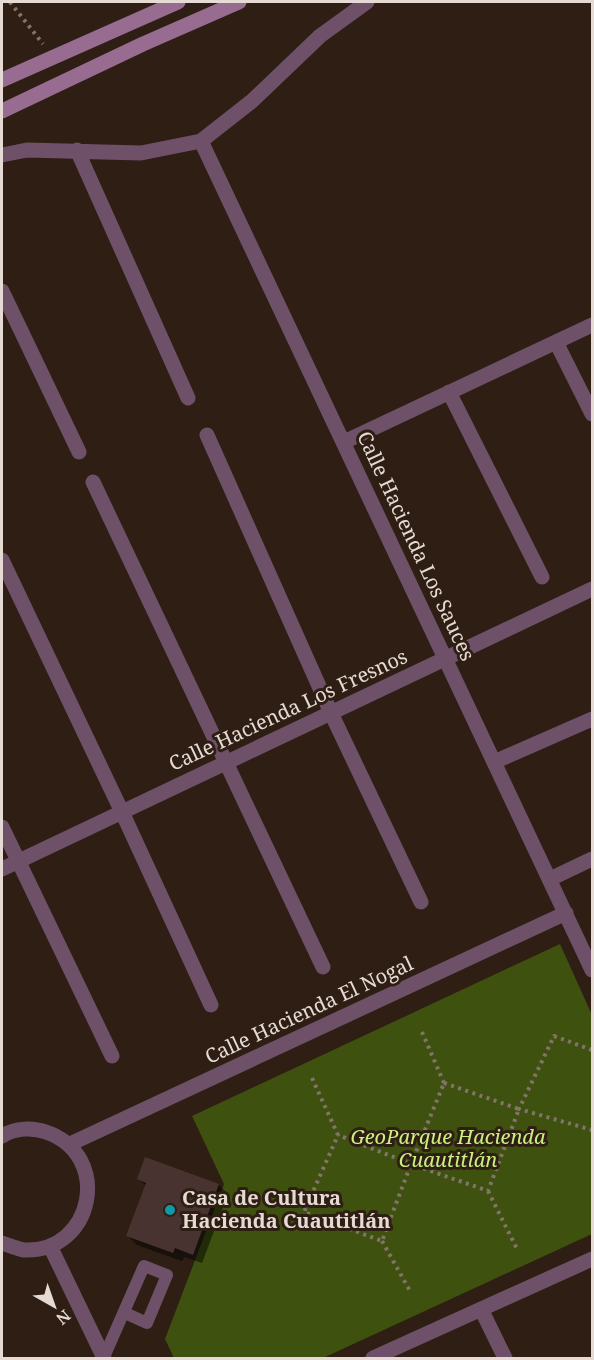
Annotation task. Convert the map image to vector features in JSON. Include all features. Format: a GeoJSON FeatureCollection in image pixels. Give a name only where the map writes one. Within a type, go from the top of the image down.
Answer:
{"type":"FeatureCollection","features":[{"type":"Feature","properties":{"kind":"main road"},"geometry":{"type":"LineString","coordinates":[[2,80],[178,2]]}},
{"type":"Feature","properties":{"kind":"main road"},"geometry":{"type":"LineString","coordinates":[[2,111],[143,44],[239,2]]}},
{"type":"Feature","properties":{"kind":"street"},"geometry":{"type":"LineString","coordinates":[[2,155],[27,150],[141,153],[201,141],[252,101],[320,36],[368,2]]}},
{"type":"Feature","properties":{"kind":"street","name":"Calle Hacienda Los Sauces"},"geometry":{"type":"LineString","coordinates":[[201,141],[592,970]]}},
{"type":"Feature","properties":{"kind":"street"},"geometry":{"type":"LineString","coordinates":[[76,150],[188,398]]}},
{"type":"Feature","properties":{"kind":"street"},"geometry":{"type":"LineString","coordinates":[[2,291],[79,453]]}},
{"type":"Feature","properties":{"kind":"street"},"geometry":{"type":"LineString","coordinates":[[344,442],[592,325]]}},
{"type":"Feature","properties":{"kind":"street"},"geometry":{"type":"LineString","coordinates":[[556,342],[592,414]]}},
{"type":"Feature","properties":{"kind":"street"},"geometry":{"type":"LineString","coordinates":[[449,392],[542,577]]}},
{"type":"Feature","properties":{"kind":"street"},"geometry":{"type":"LineString","coordinates":[[207,435],[331,713],[421,902]]}},
{"type":"Feature","properties":{"kind":"street"},"geometry":{"type":"LineString","coordinates":[[93,482],[322,966]]}},
{"type":"Feature","properties":{"kind":"street"},"geometry":{"type":"LineString","coordinates":[[2,560],[211,1005]]}},
{"type":"Feature","properties":{"kind":"street","name":"Calle Hacienda Los Fresnos"},"geometry":{"type":"LineString","coordinates":[[2,869],[592,589]]}},
{"type":"Feature","properties":{"kind":"street"},"geometry":{"type":"LineString","coordinates":[[494,762],[592,719]]}},
{"type":"Feature","properties":{"kind":"street"},"geometry":{"type":"LineString","coordinates":[[2,827],[112,1056]]}},
{"type":"Feature","properties":{"kind":"street"},"geometry":{"type":"LineString","coordinates":[[550,879],[592,859]]}},
{"type":"Feature","properties":{"kind":"street","name":"Calle Hacienda El Nogal"},"geometry":{"type":"LineString","coordinates":[[70,1144],[566,913]]}},
{"type":"Feature","properties":{"kind":"street"},"geometry":{"type":"LineString","coordinates":[[2,1243],[23,1250],[50,1246],[71,1232],[85,1212],[89,1188],[84,1164],[70,1144],[56,1135],[40,1130],[4,1129]]}},
{"type":"Feature","properties":{"kind":"street"},"geometry":{"type":"LineString","coordinates":[[50,1246],[104,1358]]}},
{"type":"Feature","properties":{"kind":"street"},"geometry":{"type":"LineString","coordinates":[[374,1359],[591,1264]]}},
{"type":"Feature","properties":{"kind":"street"},"geometry":{"type":"LineString","coordinates":[[482,1311],[505,1359]]}},
{"type":"Feature","properties":{"kind":"lane"},"geometry":{"type":"LineString","coordinates":[[104,1358],[125,1313]]}},
{"type":"Feature","properties":{"kind":"path"},"geometry":{"type":"LineString","coordinates":[[10,2],[52,57]]}},
{"type":"Feature","properties":{"kind":"path"},"geometry":{"type":"LineString","coordinates":[[382,1241],[444,1083],[422,1032]]}},
{"type":"Feature","properties":{"kind":"path"},"geometry":{"type":"LineString","coordinates":[[488,1191],[519,1109],[554,1036],[592,1050]]}},
{"type":"Feature","properties":{"kind":"path"},"geometry":{"type":"LineString","coordinates":[[312,1078],[338,1135],[488,1191],[517,1249]]}},
{"type":"Feature","properties":{"kind":"path"},"geometry":{"type":"LineString","coordinates":[[444,1083],[519,1109],[592,1130]]}},
{"type":"Feature","properties":{"kind":"path"},"geometry":{"type":"LineString","coordinates":[[338,1135],[304,1212],[382,1241],[410,1292]]}},
{"type":"Feature","properties":{"kind":"green space","name":"GeoParque Hacienda Cuautitlán"},"geometry":{"type":"Polygon","coordinates":[[[560,944],[592,1015],[592,1234],[323,1358],[174,1358],[165,1339],[224,1184],[192,1116],[560,944]]]}},
{"type":"Feature","properties":{"kind":"building"},"geometry":{"type":"Polygon","coordinates":[[[145,1157],[219,1184],[193,1255],[175,1248],[173,1253],[126,1236],[146,1183],[137,1179],[145,1157]]]}},
{"type":"Feature","properties":{"kind":"place","name":"Casa de Cultura Hacienda Cuautitlán"},"geometry":{"type":"Point","coordinates":[170,1210]}}]}
